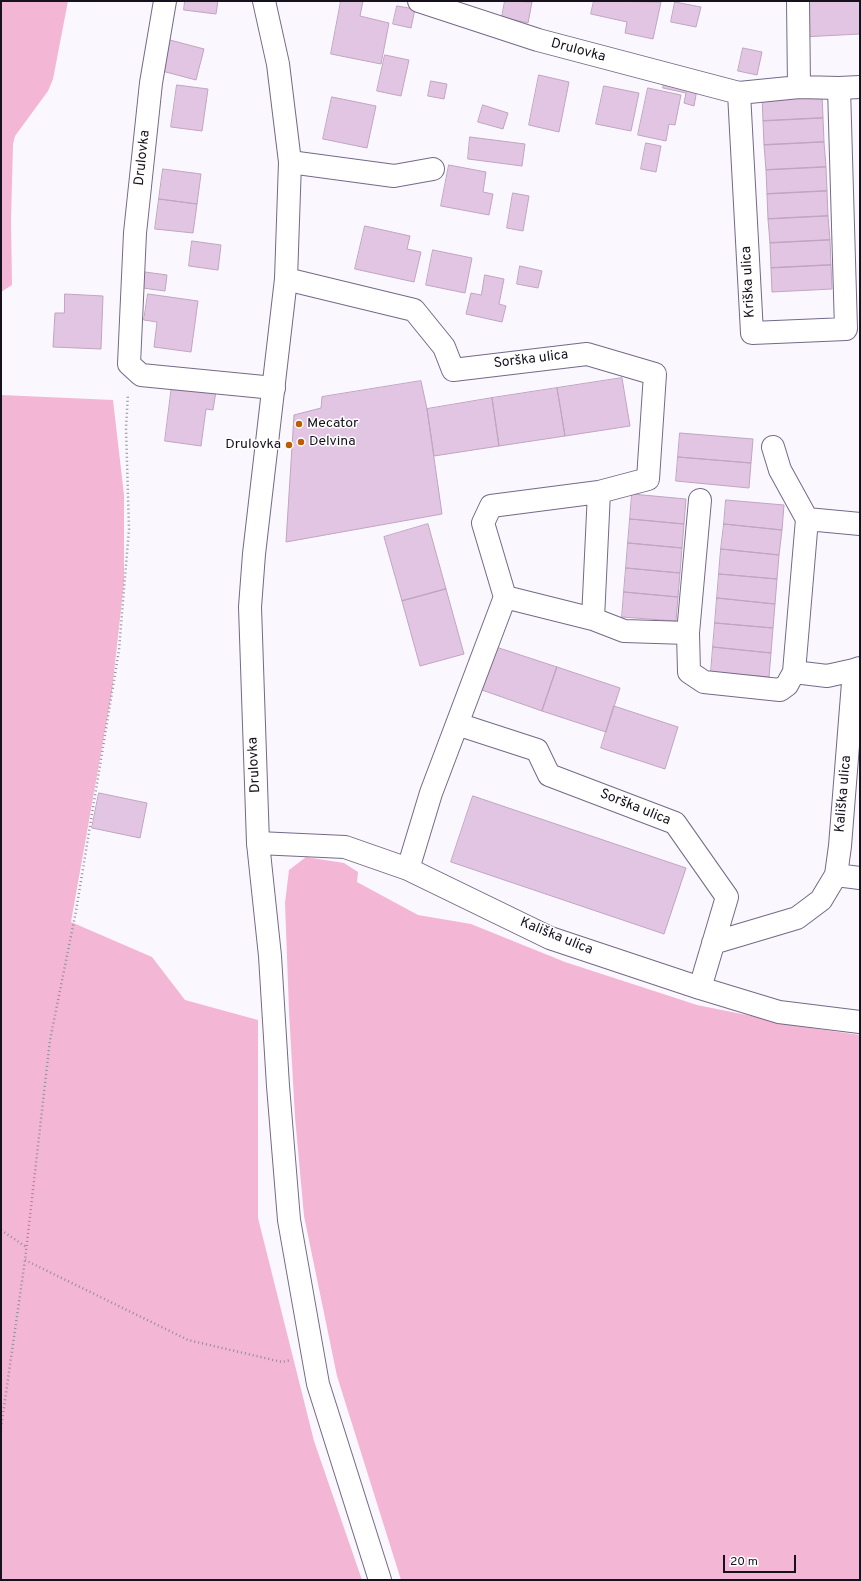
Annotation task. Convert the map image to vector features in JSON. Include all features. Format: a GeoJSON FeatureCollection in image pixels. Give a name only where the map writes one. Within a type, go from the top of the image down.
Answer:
{"type":"FeatureCollection","features":[{"type":"Feature","properties":{"kind":"street","name":"Drulovka"},"geometry":{"type":"LineString","coordinates":[[129,364],[135,233],[151,83],[165,1]]}},
{"type":"Feature","properties":{"kind":"street","name":"Drulovka"},"geometry":{"type":"LineString","coordinates":[[264,1],[278,64],[290,162],[286,279],[254,554],[250,607],[258,843],[270,956],[278,1086],[290,1220],[318,1384],[380,1580]]}},
{"type":"Feature","properties":{"kind":"street","name":"Drulovka"},"geometry":{"type":"LineString","coordinates":[[419,1],[538,40],[739,93]]}},
{"type":"Feature","properties":{"kind":"street"},"geometry":{"type":"LineString","coordinates":[[798,1],[799,88]]}},
{"type":"Feature","properties":{"kind":"street","name":"Kriška ulica"},"geometry":{"type":"LineString","coordinates":[[850,87],[851,199],[846,329],[752,333],[739,93],[799,88],[850,87]]}},
{"type":"Feature","properties":{"kind":"street"},"geometry":{"type":"LineString","coordinates":[[290,162],[394,176],[433,169]]}},
{"type":"Feature","properties":{"kind":"street","name":"Sorška ulica"},"geometry":{"type":"LineString","coordinates":[[286,279],[414,310],[444,347],[453,370],[587,354],[655,374],[648,479],[599,492],[491,506],[483,523],[505,597]]}},
{"type":"Feature","properties":{"kind":"street"},"geometry":{"type":"LineString","coordinates":[[129,364],[141,375],[274,388]]}},
{"type":"Feature","properties":{"kind":"street"},"geometry":{"type":"LineString","coordinates":[[700,500],[688,633],[689,672],[704,682],[780,690],[787,685],[794,672],[807,519],[780,470],[773,447]]}},
{"type":"Feature","properties":{"kind":"street"},"geometry":{"type":"LineString","coordinates":[[593,619],[599,492]]}},
{"type":"Feature","properties":{"kind":"street"},"geometry":{"type":"LineString","coordinates":[[807,519],[860,524]]}},
{"type":"Feature","properties":{"kind":"street"},"geometry":{"type":"LineString","coordinates":[[408,870],[431,793],[505,597],[593,619],[624,631],[688,633]]}},
{"type":"Feature","properties":{"kind":"street"},"geometry":{"type":"LineString","coordinates":[[794,672],[827,676],[857,669]]}},
{"type":"Feature","properties":{"kind":"street","name":"Kališka ulica"},"geometry":{"type":"LineString","coordinates":[[836,875],[857,669]]}},
{"type":"Feature","properties":{"kind":"street","name":"Sorška ulica"},"geometry":{"type":"LineString","coordinates":[[457,724],[537,750],[548,775],[675,823],[727,897],[700,988]]}},
{"type":"Feature","properties":{"kind":"street","name":"Kališka ulica"},"geometry":{"type":"LineString","coordinates":[[258,843],[345,847],[408,870],[550,938],[700,988],[779,1012],[860,1022]]}},
{"type":"Feature","properties":{"kind":"street"},"geometry":{"type":"LineString","coordinates":[[713,943],[797,918],[821,900],[836,875],[860,878]]}},
{"type":"Feature","properties":{"kind":"path"},"geometry":{"type":"LineString","coordinates":[[1,1428],[25,1260],[50,1040],[76,911],[119,650],[129,529],[126,428],[129,364]]}},
{"type":"Feature","properties":{"kind":"path"},"geometry":{"type":"LineString","coordinates":[[1,1230],[26,1247]]}},
{"type":"Feature","properties":{"kind":"path"},"geometry":{"type":"LineString","coordinates":[[25,1260],[188,1340],[282,1362],[313,1356]]}},
{"type":"Feature","properties":{"kind":"shaded area"},"geometry":{"type":"Polygon","coordinates":[[[1,1],[68,1],[53,79],[48,91],[15,136],[13,144],[11,220],[12,285],[1,292],[1,1]]]}},
{"type":"Feature","properties":{"kind":"shaded area"},"geometry":{"type":"Polygon","coordinates":[[[1,395],[113,400],[124,495],[124,582],[112,691],[71,922],[152,957],[185,1000],[258,1020],[258,1218],[314,1441],[362,1580],[1,1580],[1,395]]]}},
{"type":"Feature","properties":{"kind":"shaded area"},"geometry":{"type":"Polygon","coordinates":[[[306,857],[344,863],[358,872],[357,882],[418,915],[471,924],[565,962],[697,1005],[811,1028],[860,1035],[860,1580],[401,1580],[337,1376],[304,1216],[295,1117],[285,903],[289,870],[306,857]]]}},
{"type":"Feature","properties":{"kind":"building"},"geometry":{"type":"Polygon","coordinates":[[[185,1],[218,1],[216,14],[184,10],[185,1]]]}},
{"type":"Feature","properties":{"kind":"building"},"geometry":{"type":"Polygon","coordinates":[[[341,1],[363,1],[360,16],[389,23],[381,64],[331,54],[341,1]]]}},
{"type":"Feature","properties":{"kind":"building"},"geometry":{"type":"Polygon","coordinates":[[[505,1],[532,2],[528,23],[502,17],[505,1]]]}},
{"type":"Feature","properties":{"kind":"building"},"geometry":{"type":"Polygon","coordinates":[[[594,1],[661,2],[653,39],[625,33],[627,22],[591,14],[594,1]]]}},
{"type":"Feature","properties":{"kind":"building"},"geometry":{"type":"Polygon","coordinates":[[[801,1],[860,1],[860,34],[802,37],[801,1]]]}},
{"type":"Feature","properties":{"kind":"building"},"geometry":{"type":"Polygon","coordinates":[[[675,2],[701,7],[696,27],[671,22],[675,2]]]}},
{"type":"Feature","properties":{"kind":"building"},"geometry":{"type":"Polygon","coordinates":[[[397,6],[415,9],[411,28],[393,24],[397,6]]]}},
{"type":"Feature","properties":{"kind":"building"},"geometry":{"type":"Polygon","coordinates":[[[170,40],[204,49],[196,80],[162,71],[170,40]]]}},
{"type":"Feature","properties":{"kind":"building"},"geometry":{"type":"Polygon","coordinates":[[[743,48],[762,52],[757,75],[738,71],[743,48]]]}},
{"type":"Feature","properties":{"kind":"building"},"geometry":{"type":"Polygon","coordinates":[[[385,55],[409,60],[401,96],[377,91],[385,55]]]}},
{"type":"Feature","properties":{"kind":"building"},"geometry":{"type":"Polygon","coordinates":[[[539,75],[569,82],[559,132],[529,125],[539,75]]]}},
{"type":"Feature","properties":{"kind":"building"},"geometry":{"type":"Polygon","coordinates":[[[666,77],[698,84],[694,106],[684,103],[686,93],[663,88],[666,77]]]}},
{"type":"Feature","properties":{"kind":"building"},"geometry":{"type":"Polygon","coordinates":[[[431,81],[447,84],[444,99],[428,96],[431,81]]]}},
{"type":"Feature","properties":{"kind":"building"},"geometry":{"type":"Polygon","coordinates":[[[177,85],[208,89],[202,131],[171,127],[177,85]]]}},
{"type":"Feature","properties":{"kind":"building"},"geometry":{"type":"Polygon","coordinates":[[[604,86],[639,93],[631,131],[596,124],[604,86]]]}},
{"type":"Feature","properties":{"kind":"building"},"geometry":{"type":"Polygon","coordinates":[[[648,88],[681,95],[675,125],[669,124],[666,141],[638,135],[648,88]]]}},
{"type":"Feature","properties":{"kind":"building"},"geometry":{"type":"Polygon","coordinates":[[[822,93],[823,118],[763,121],[762,96],[822,93]]]}},
{"type":"Feature","properties":{"kind":"building"},"geometry":{"type":"Polygon","coordinates":[[[332,97],[376,106],[367,148],[323,139],[332,97]]]}},
{"type":"Feature","properties":{"kind":"building"},"geometry":{"type":"Polygon","coordinates":[[[483,105],[508,113],[503,129],[478,122],[483,105]]]}},
{"type":"Feature","properties":{"kind":"building"},"geometry":{"type":"Polygon","coordinates":[[[823,118],[824,142],[764,145],[763,121],[823,118]]]}},
{"type":"Feature","properties":{"kind":"building"},"geometry":{"type":"Polygon","coordinates":[[[470,137],[525,144],[522,166],[468,159],[470,137]]]}},
{"type":"Feature","properties":{"kind":"building"},"geometry":{"type":"Polygon","coordinates":[[[824,142],[826,167],[766,170],[764,145],[824,142]]]}},
{"type":"Feature","properties":{"kind":"building"},"geometry":{"type":"Polygon","coordinates":[[[646,143],[661,146],[656,172],[641,169],[646,143]]]}},
{"type":"Feature","properties":{"kind":"building"},"geometry":{"type":"Polygon","coordinates":[[[449,165],[486,172],[483,192],[493,194],[489,215],[441,206],[449,165]]]}},
{"type":"Feature","properties":{"kind":"building"},"geometry":{"type":"Polygon","coordinates":[[[826,167],[827,191],[767,194],[766,170],[826,167]]]}},
{"type":"Feature","properties":{"kind":"building"},"geometry":{"type":"Polygon","coordinates":[[[163,169],[201,174],[197,204],[159,199],[163,169]]]}},
{"type":"Feature","properties":{"kind":"building"},"geometry":{"type":"Polygon","coordinates":[[[827,191],[828,216],[768,219],[767,194],[827,191]]]}},
{"type":"Feature","properties":{"kind":"building"},"geometry":{"type":"Polygon","coordinates":[[[513,193],[529,196],[523,231],[507,228],[513,193]]]}},
{"type":"Feature","properties":{"kind":"building"},"geometry":{"type":"Polygon","coordinates":[[[159,199],[197,204],[193,233],[155,229],[159,199]]]}},
{"type":"Feature","properties":{"kind":"building"},"geometry":{"type":"Polygon","coordinates":[[[828,216],[830,240],[770,243],[768,219],[828,216]]]}},
{"type":"Feature","properties":{"kind":"building"},"geometry":{"type":"Polygon","coordinates":[[[365,226],[410,236],[407,249],[421,252],[414,282],[355,269],[365,226]]]}},
{"type":"Feature","properties":{"kind":"building"},"geometry":{"type":"Polygon","coordinates":[[[830,240],[831,265],[771,268],[770,243],[830,240]]]}},
{"type":"Feature","properties":{"kind":"building"},"geometry":{"type":"Polygon","coordinates":[[[192,241],[221,245],[218,270],[189,266],[192,241]]]}},
{"type":"Feature","properties":{"kind":"building"},"geometry":{"type":"Polygon","coordinates":[[[433,250],[472,258],[465,293],[426,285],[433,250]]]}},
{"type":"Feature","properties":{"kind":"building"},"geometry":{"type":"Polygon","coordinates":[[[831,265],[832,289],[772,292],[771,268],[831,265]]]}},
{"type":"Feature","properties":{"kind":"building"},"geometry":{"type":"Polygon","coordinates":[[[520,266],[542,271],[538,288],[517,284],[520,266]]]}},
{"type":"Feature","properties":{"kind":"building"},"geometry":{"type":"Polygon","coordinates":[[[145,272],[167,275],[165,291],[143,288],[145,272]]]}},
{"type":"Feature","properties":{"kind":"building"},"geometry":{"type":"Polygon","coordinates":[[[485,275],[504,279],[499,304],[506,306],[502,322],[466,314],[471,293],[481,295],[485,275]]]}},
{"type":"Feature","properties":{"kind":"building"},"geometry":{"type":"Polygon","coordinates":[[[65,294],[103,296],[101,349],[53,347],[55,313],[64,313],[65,294]]]}},
{"type":"Feature","properties":{"kind":"building"},"geometry":{"type":"Polygon","coordinates":[[[148,294],[198,301],[191,352],[154,347],[157,322],[144,320],[148,294]]]}},
{"type":"Feature","properties":{"kind":"building"},"geometry":{"type":"Polygon","coordinates":[[[622,378],[630,426],[565,436],[557,388],[622,378]]]}},
{"type":"Feature","properties":{"kind":"building"},"geometry":{"type":"Polygon","coordinates":[[[421,381],[427,409],[442,514],[286,542],[294,415],[321,408],[322,397],[421,381]]]}},
{"type":"Feature","properties":{"kind":"building"},"geometry":{"type":"Polygon","coordinates":[[[172,385],[216,391],[213,410],[206,409],[201,446],[165,441],[172,385]]]}},
{"type":"Feature","properties":{"kind":"building"},"geometry":{"type":"Polygon","coordinates":[[[557,388],[565,436],[499,446],[492,398],[557,388]]]}},
{"type":"Feature","properties":{"kind":"building"},"geometry":{"type":"Polygon","coordinates":[[[492,398],[499,446],[434,456],[427,409],[492,398]]]}},
{"type":"Feature","properties":{"kind":"building"},"geometry":{"type":"Polygon","coordinates":[[[680,433],[753,439],[751,463],[678,457],[680,433]]]}},
{"type":"Feature","properties":{"kind":"building"},"geometry":{"type":"Polygon","coordinates":[[[678,457],[751,463],[749,488],[676,481],[678,457]]]}},
{"type":"Feature","properties":{"kind":"building"},"geometry":{"type":"Polygon","coordinates":[[[632,494],[686,499],[684,524],[630,519],[632,494]]]}},
{"type":"Feature","properties":{"kind":"building"},"geometry":{"type":"Polygon","coordinates":[[[726,500],[784,505],[782,530],[724,524],[726,500]]]}},
{"type":"Feature","properties":{"kind":"building"},"geometry":{"type":"Polygon","coordinates":[[[630,519],[684,524],[682,548],[628,543],[630,519]]]}},
{"type":"Feature","properties":{"kind":"building"},"geometry":{"type":"Polygon","coordinates":[[[428,524],[446,589],[402,601],[384,537],[428,524]]]}},
{"type":"Feature","properties":{"kind":"building"},"geometry":{"type":"Polygon","coordinates":[[[724,524],[782,530],[779,555],[721,549],[724,524]]]}},
{"type":"Feature","properties":{"kind":"building"},"geometry":{"type":"Polygon","coordinates":[[[628,543],[682,548],[680,573],[626,568],[628,543]]]}},
{"type":"Feature","properties":{"kind":"building"},"geometry":{"type":"Polygon","coordinates":[[[721,549],[779,555],[777,579],[719,574],[721,549]]]}},
{"type":"Feature","properties":{"kind":"building"},"geometry":{"type":"Polygon","coordinates":[[[626,568],[680,573],[678,597],[624,592],[626,568]]]}},
{"type":"Feature","properties":{"kind":"building"},"geometry":{"type":"Polygon","coordinates":[[[719,574],[777,579],[775,604],[717,598],[719,574]]]}},
{"type":"Feature","properties":{"kind":"building"},"geometry":{"type":"Polygon","coordinates":[[[446,589],[464,654],[420,666],[402,601],[446,589]]]}},
{"type":"Feature","properties":{"kind":"building"},"geometry":{"type":"Polygon","coordinates":[[[624,592],[678,597],[676,621],[622,617],[624,592]]]}},
{"type":"Feature","properties":{"kind":"building"},"geometry":{"type":"Polygon","coordinates":[[[717,598],[775,604],[773,628],[715,623],[717,598]]]}},
{"type":"Feature","properties":{"kind":"building"},"geometry":{"type":"Polygon","coordinates":[[[715,623],[773,628],[771,653],[713,647],[715,623]]]}},
{"type":"Feature","properties":{"kind":"building"},"geometry":{"type":"Polygon","coordinates":[[[493,646],[557,667],[542,711],[479,689],[493,646]]]}},
{"type":"Feature","properties":{"kind":"building"},"geometry":{"type":"Polygon","coordinates":[[[713,647],[771,653],[769,677],[711,672],[713,647]]]}},
{"type":"Feature","properties":{"kind":"building"},"geometry":{"type":"Polygon","coordinates":[[[557,667],[620,688],[606,732],[542,711],[557,667]]]}},
{"type":"Feature","properties":{"kind":"building"},"geometry":{"type":"Polygon","coordinates":[[[614,706],[678,727],[665,769],[601,748],[614,706]]]}},
{"type":"Feature","properties":{"kind":"building"},"geometry":{"type":"Polygon","coordinates":[[[99,793],[147,803],[140,838],[92,828],[99,793]]]}},
{"type":"Feature","properties":{"kind":"building"},"geometry":{"type":"Polygon","coordinates":[[[473,796],[686,868],[664,934],[451,862],[473,796]]]}},
{"type":"Feature","properties":{"kind":"place","name":"Mecator"},"geometry":{"type":"Point","coordinates":[299,424]}},
{"type":"Feature","properties":{"kind":"place","name":"Delvina"},"geometry":{"type":"Point","coordinates":[301,442]}},
{"type":"Feature","properties":{"kind":"place","name":"Drulovka"},"geometry":{"type":"Point","coordinates":[289,445]}}]}
